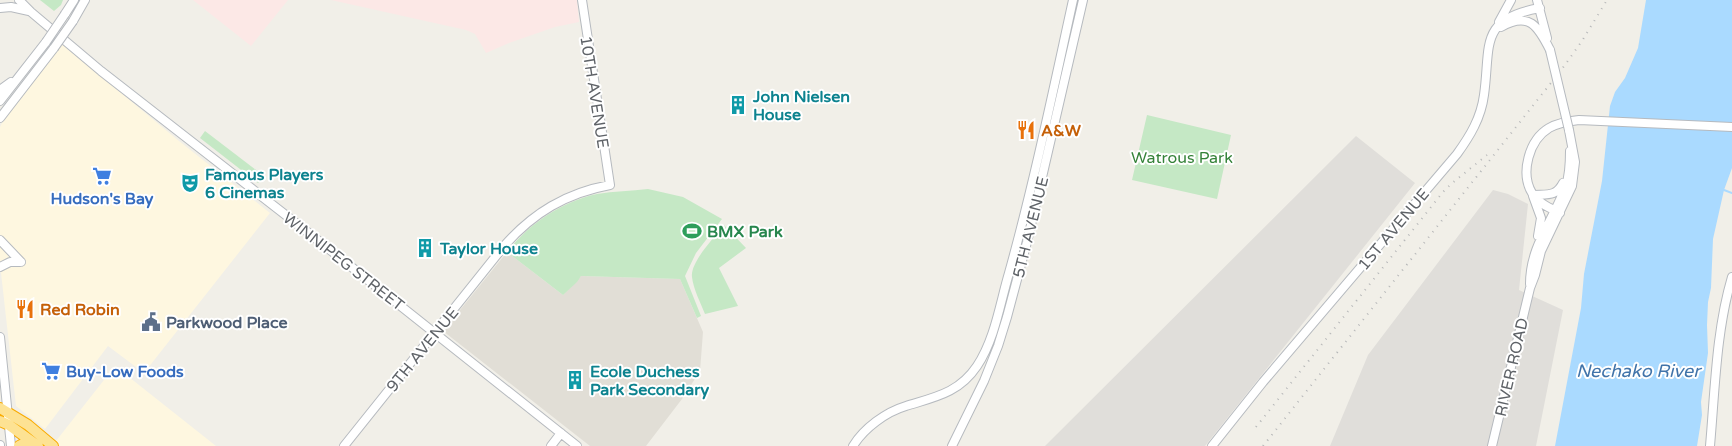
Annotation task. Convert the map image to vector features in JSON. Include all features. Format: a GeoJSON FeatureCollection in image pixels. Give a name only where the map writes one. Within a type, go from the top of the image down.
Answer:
{"type":"FeatureCollection","features":[{"type":"Feature","properties":{"kind":"highway"},"geometry":{"type":"LineString","coordinates":[[4,410],[28,424],[53,446]]}},
{"type":"Feature","properties":{"kind":"highway"},"geometry":{"type":"LineString","coordinates":[[5,423],[35,444]]}},
{"type":"Feature","properties":{"kind":"highway"},"geometry":{"type":"LineString","coordinates":[[19,446],[25,443],[35,444]]}},
{"type":"Feature","properties":{"kind":"main road"},"geometry":{"type":"LineString","coordinates":[[0,7],[7,0]]}},
{"type":"Feature","properties":{"kind":"main road","name":"WINNIPEG STREET"},"geometry":{"type":"LineString","coordinates":[[19,0],[101,71],[577,446]]}},
{"type":"Feature","properties":{"kind":"main road"},"geometry":{"type":"LineString","coordinates":[[0,101],[46,42],[74,0]]}},
{"type":"Feature","properties":{"kind":"main road"},"geometry":{"type":"LineString","coordinates":[[0,118],[54,48],[85,0]]}},
{"type":"Feature","properties":{"kind":"main road","name":"10TH AVENUE"},"geometry":{"type":"LineString","coordinates":[[582,0],[610,185]]}},
{"type":"Feature","properties":{"kind":"main road","name":"5TH AVENUE"},"geometry":{"type":"LineString","coordinates":[[853,446],[864,432],[887,415],[905,406],[933,399],[948,392],[968,377],[977,366],[985,350],[994,326],[1017,245],[1073,0]]}},
{"type":"Feature","properties":{"kind":"main road","name":"5TH AVENUE"},"geometry":{"type":"LineString","coordinates":[[952,446],[984,380],[1007,317],[1027,241],[1083,0]]}},
{"type":"Feature","properties":{"kind":"main road","name":"1ST AVENUE"},"geometry":{"type":"LineString","coordinates":[[1212,446],[1263,382],[1457,154],[1470,135],[1479,116],[1484,96],[1488,48],[1491,36],[1512,0]]}},
{"type":"Feature","properties":{"kind":"main road"},"geometry":{"type":"LineString","coordinates":[[1495,30],[1509,16],[1539,4]]}},
{"type":"Feature","properties":{"kind":"main road","name":"RIVER ROAD"},"geometry":{"type":"LineString","coordinates":[[1530,288],[1530,274],[1536,246],[1569,196],[1575,176],[1575,162],[1570,130],[1539,4]]}},
{"type":"Feature","properties":{"kind":"main road"},"geometry":{"type":"LineString","coordinates":[[0,7],[11,7],[31,12]]}},
{"type":"Feature","properties":{"kind":"main road"},"geometry":{"type":"LineString","coordinates":[[1495,30],[1510,22],[1521,19],[1532,22],[1541,31],[1550,50]]}},
{"type":"Feature","properties":{"kind":"main road"},"geometry":{"type":"LineString","coordinates":[[0,90],[22,73]]}},
{"type":"Feature","properties":{"kind":"main road"},"geometry":{"type":"LineString","coordinates":[[1536,246],[1541,218],[1528,184],[1526,174],[1527,162],[1537,139],[1548,128],[1560,123],[1579,120],[1732,127]]}},
{"type":"Feature","properties":{"kind":"main road","name":"RIVER ROAD"},"geometry":{"type":"LineString","coordinates":[[1492,446],[1530,288],[1541,251],[1557,212],[1569,175],[1571,142]]}},
{"type":"Feature","properties":{"kind":"main road"},"geometry":{"type":"LineString","coordinates":[[1533,194],[1554,194],[1558,191],[1570,162]]}},
{"type":"Feature","properties":{"kind":"main road","name":"9TH AVENUE"},"geometry":{"type":"LineString","coordinates":[[344,446],[499,252],[527,222],[546,208],[575,194],[610,185]]}},
{"type":"Feature","properties":{"kind":"main road"},"geometry":{"type":"LineString","coordinates":[[1533,194],[1541,202],[1557,212]]}},
{"type":"Feature","properties":{"kind":"main road"},"geometry":{"type":"LineString","coordinates":[[0,240],[21,262],[10,262],[0,267]]}},
{"type":"Feature","properties":{"kind":"main road"},"geometry":{"type":"LineString","coordinates":[[1710,446],[1720,336],[1732,277]]}},
{"type":"Feature","properties":{"kind":"main road"},"geometry":{"type":"LineString","coordinates":[[0,337],[5,423],[11,446]]}},
{"type":"Feature","properties":{"kind":"main road"},"geometry":{"type":"LineString","coordinates":[[550,446],[561,433]]}},
{"type":"Feature","properties":{"kind":"shaded area"},"geometry":{"type":"Polygon","coordinates":[[[193,0],[288,0],[251,46],[193,0]]]}},
{"type":"Feature","properties":{"kind":"shaded area"},"geometry":{"type":"Polygon","coordinates":[[[331,0],[577,0],[579,22],[555,27],[486,53],[475,34],[466,30],[331,0]]]}},
{"type":"Feature","properties":{"kind":"shaded area","name":"Parkwood Place"},"geometry":{"type":"Polygon","coordinates":[[[62,44],[179,141],[270,213],[144,373],[108,346],[45,429],[16,406],[0,264],[0,127],[4,119],[62,44]]]}},
{"type":"Feature","properties":{"kind":"shaded area"},"geometry":{"type":"Polygon","coordinates":[[[1356,136],[1415,183],[1205,446],[1045,446],[1356,136]]]}},
{"type":"Feature","properties":{"kind":"shaded area"},"geometry":{"type":"Polygon","coordinates":[[[1493,190],[1508,194],[1528,204],[1519,290],[1563,310],[1536,446],[1330,446],[1368,355],[1493,190]]]}},
{"type":"Feature","properties":{"kind":"shaded area"},"geometry":{"type":"Polygon","coordinates":[[[507,252],[563,295],[581,276],[680,279],[703,332],[700,371],[682,399],[646,446],[590,446],[443,331],[507,252]]]}},
{"type":"Feature","properties":{"kind":"shaded area"},"geometry":{"type":"Polygon","coordinates":[[[115,366],[216,446],[52,446],[115,366]]]}},
{"type":"Feature","properties":{"kind":"green space"},"geometry":{"type":"Polygon","coordinates":[[[40,0],[63,0],[61,5],[54,11],[40,0]]]}},
{"type":"Feature","properties":{"kind":"green space","name":"Watrous Park"},"geometry":{"type":"Polygon","coordinates":[[[1147,115],[1231,135],[1217,199],[1132,180],[1147,115]]]}},
{"type":"Feature","properties":{"kind":"green space"},"geometry":{"type":"Polygon","coordinates":[[[205,131],[264,176],[258,183],[200,138],[205,131]]]}},
{"type":"Feature","properties":{"kind":"green space"},"geometry":{"type":"Polygon","coordinates":[[[648,189],[683,197],[722,219],[696,253],[685,276],[701,316],[697,318],[680,279],[581,276],[563,295],[507,252],[536,223],[571,202],[597,194],[648,189]]]}},
{"type":"Feature","properties":{"kind":"green space"},"geometry":{"type":"Polygon","coordinates":[[[724,225],[746,248],[719,268],[738,306],[705,314],[697,296],[692,271],[699,257],[724,225]]]}},
{"type":"Feature","properties":{"kind":"water","name":"Nechako River"},"geometry":{"type":"Polygon","coordinates":[[[1646,0],[1732,0],[1732,168],[1724,190],[1713,239],[1711,288],[1708,302],[1708,353],[1697,446],[1555,446],[1581,308],[1584,274],[1602,181],[1610,106],[1615,92],[1625,78],[1638,48],[1646,0]]]}},
{"type":"Feature","properties":{"kind":"waterway"},"geometry":{"type":"LineString","coordinates":[[1724,190],[1732,193]]}},
{"type":"Feature","properties":{"kind":"railway"},"geometry":{"type":"LineString","coordinates":[[1263,446],[1562,69],[1607,0]]}},
{"type":"Feature","properties":{"kind":"railway"},"geometry":{"type":"LineString","coordinates":[[1256,427],[1443,192],[1487,155]]}},
{"type":"Feature","properties":{"kind":"place","name":"John Nielsen House"},"geometry":{"type":"Point","coordinates":[738,105]}},
{"type":"Feature","properties":{"kind":"place","name":"A&W"},"geometry":{"type":"Point","coordinates":[1026,130]}},
{"type":"Feature","properties":{"kind":"place","name":"Hudson's Bay"},"geometry":{"type":"Point","coordinates":[102,176]}},
{"type":"Feature","properties":{"kind":"place","name":"Famous Players 6 Cinemas"},"geometry":{"type":"Point","coordinates":[190,183]}},
{"type":"Feature","properties":{"kind":"place","name":"BMX Park"},"geometry":{"type":"Point","coordinates":[692,231]}},
{"type":"Feature","properties":{"kind":"place","name":"Taylor House"},"geometry":{"type":"Point","coordinates":[425,248]}},
{"type":"Feature","properties":{"kind":"place","name":"Red Robin"},"geometry":{"type":"Point","coordinates":[25,309]}},
{"type":"Feature","properties":{"kind":"place","name":"Parkwood Place"},"geometry":{"type":"Point","coordinates":[151,322]}},
{"type":"Feature","properties":{"kind":"place","name":"Buy-Low Foods"},"geometry":{"type":"Point","coordinates":[51,371]}},
{"type":"Feature","properties":{"kind":"place","name":"Ecole Duchess Park Secondary"},"geometry":{"type":"Point","coordinates":[575,380]}}]}
